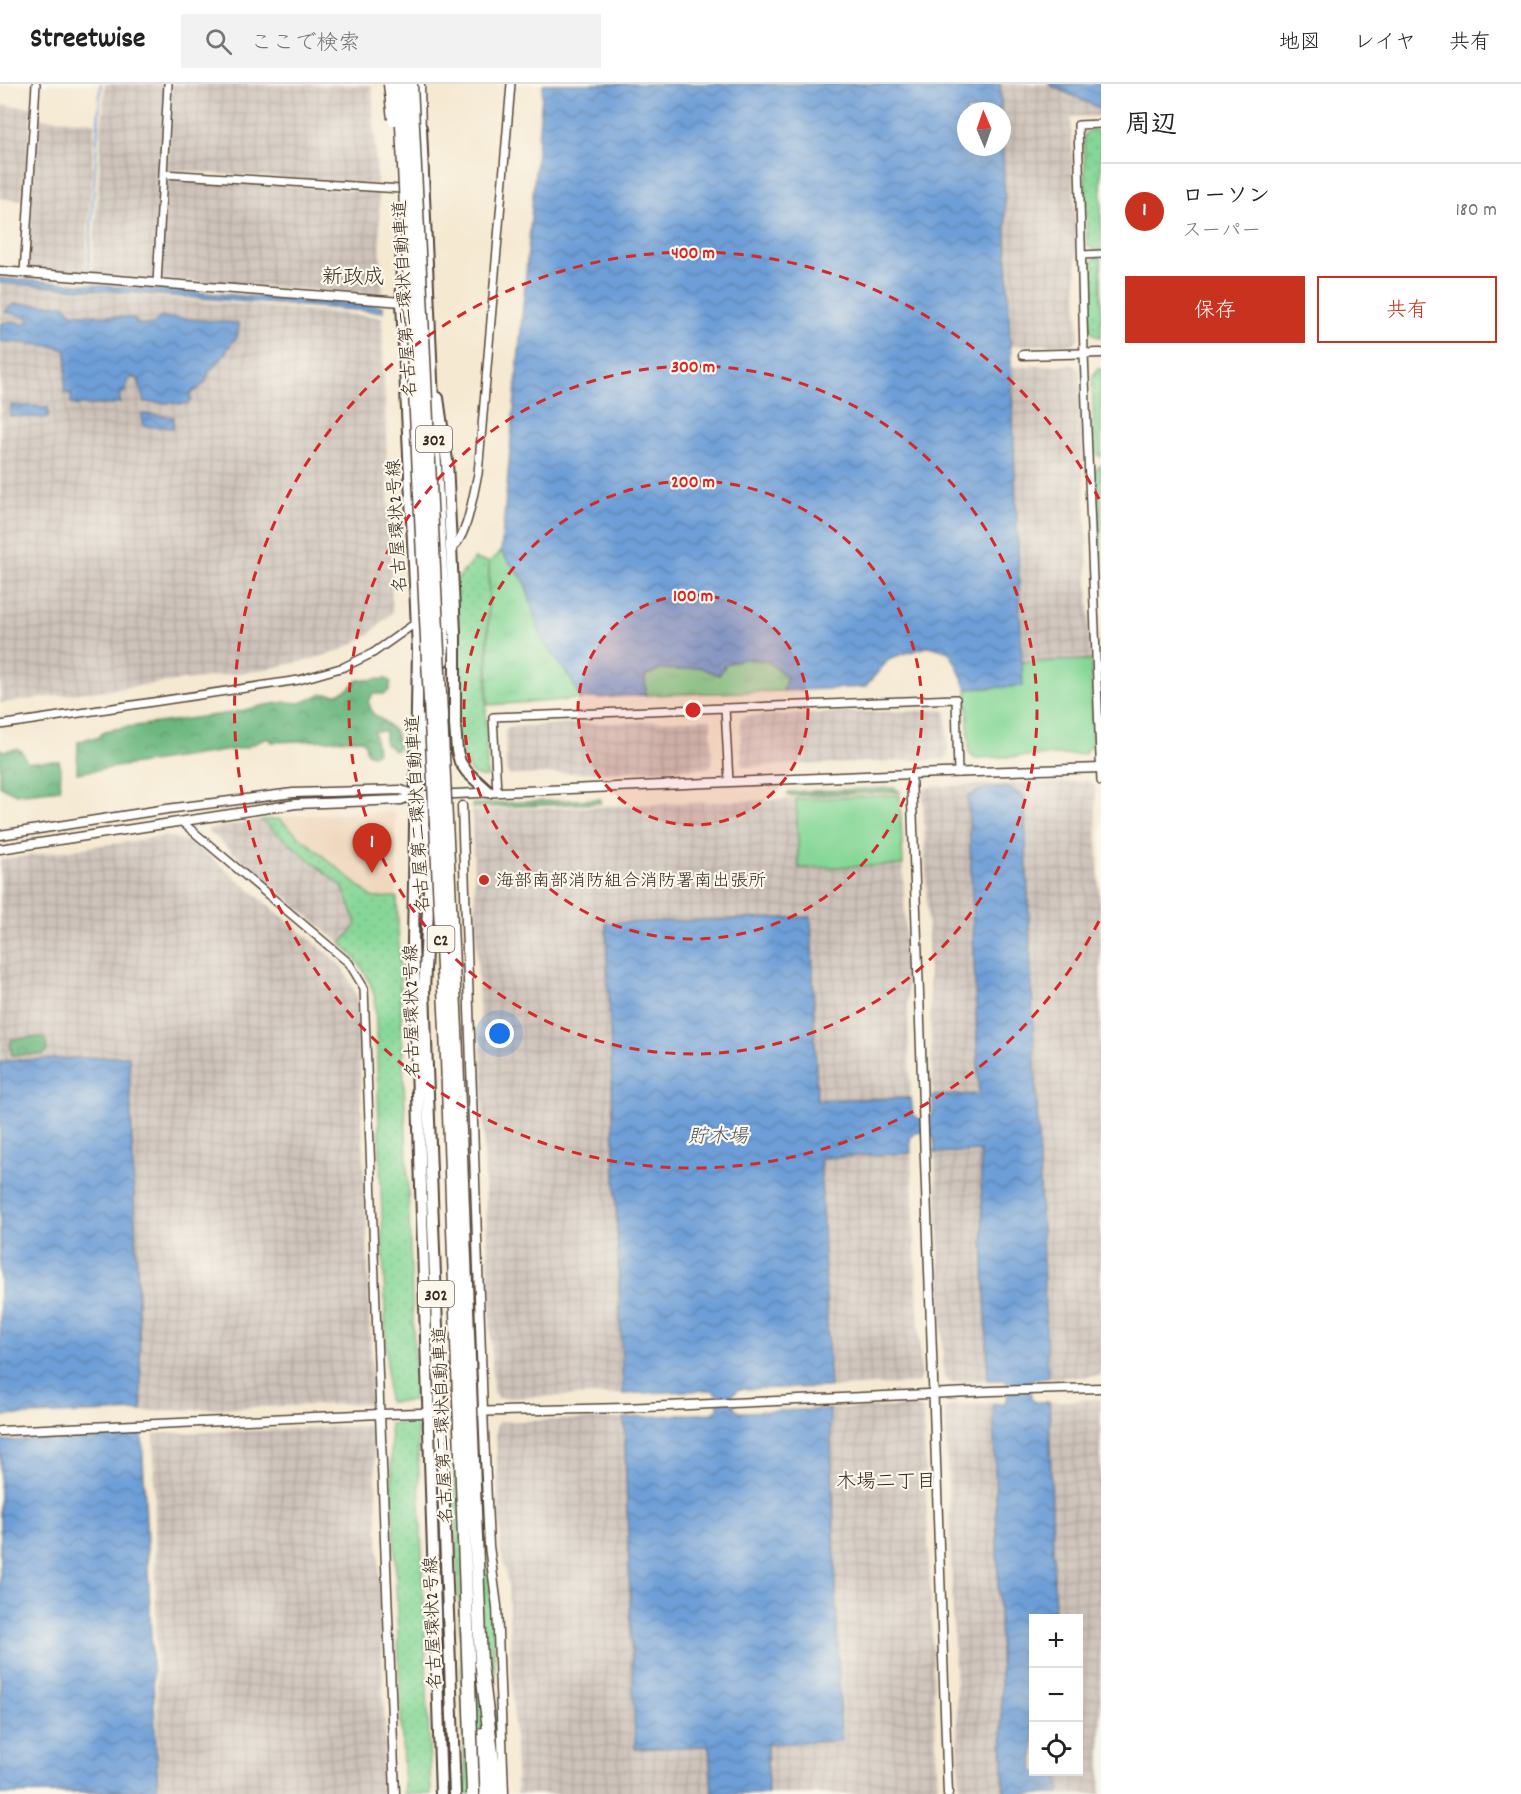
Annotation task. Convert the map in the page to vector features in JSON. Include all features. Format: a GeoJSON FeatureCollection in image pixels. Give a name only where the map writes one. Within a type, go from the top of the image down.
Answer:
{"type":"FeatureCollection","features":[{"type":"Feature","properties":{"kind":"highway"},"geometry":{"type":"LineString","coordinates":[[390,84],[413,238]]}},
{"type":"Feature","properties":{"kind":"highway","name":"名古屋第二環状自動車道"},"geometry":{"type":"LineString","coordinates":[[398,84],[413,238],[456,1030],[481,1664]]}},
{"type":"Feature","properties":{"kind":"highway","name":"名古屋環状2号線"},"geometry":{"type":"LineString","coordinates":[[398,84],[402,302],[417,622],[413,943],[441,1794]]}},
{"type":"Feature","properties":{"kind":"highway","name":"名古屋第二環状自動車道"},"geometry":{"type":"LineString","coordinates":[[411,84],[413,238],[446,1030],[473,1794]]}},
{"type":"Feature","properties":{"kind":"highway"},"geometry":{"type":"LineString","coordinates":[[413,238],[420,200],[418,84]]}},
{"type":"Feature","properties":{"kind":"highway","name":"名古屋環状2号線"},"geometry":{"type":"LineString","coordinates":[[418,84],[444,624],[424,984],[455,1794]]}},
{"type":"Feature","properties":{"kind":"highway"},"geometry":{"type":"LineString","coordinates":[[431,369],[440,408],[446,451],[455,632],[457,751],[460,762],[467,772],[493,792]]}},
{"type":"Feature","properties":{"kind":"highway"},"geometry":{"type":"LineString","coordinates":[[414,795],[422,782],[424,754],[429,618],[425,510],[435,448]]}},
{"type":"Feature","properties":{"kind":"highway"},"geometry":{"type":"LineString","coordinates":[[413,911],[420,882],[424,819],[433,795]]}},
{"type":"Feature","properties":{"kind":"highway"},"geometry":{"type":"LineString","coordinates":[[481,1664],[486,1794]]}},
{"type":"Feature","properties":{"kind":"highway"},"geometry":{"type":"LineString","coordinates":[[481,1664],[497,1794]]}},
{"type":"Feature","properties":{"kind":"street"},"geometry":{"type":"LineString","coordinates":[[24,273],[36,84]]}},
{"type":"Feature","properties":{"kind":"street"},"geometry":{"type":"LineString","coordinates":[[157,283],[168,84]]}},
{"type":"Feature","properties":{"kind":"street"},"geometry":{"type":"LineString","coordinates":[[451,549],[458,544],[464,532],[478,474],[511,84]]}},
{"type":"Feature","properties":{"kind":"street"},"geometry":{"type":"LineString","coordinates":[[1101,124],[1078,125],[1084,354],[1101,781]]}},
{"type":"Feature","properties":{"kind":"street"},"geometry":{"type":"LineString","coordinates":[[163,174],[400,189]]}},
{"type":"Feature","properties":{"kind":"street"},"geometry":{"type":"LineString","coordinates":[[1082,255],[1101,254]]}},
{"type":"Feature","properties":{"kind":"street"},"geometry":{"type":"LineString","coordinates":[[0,272],[402,302]]}},
{"type":"Feature","properties":{"kind":"street"},"geometry":{"type":"LineString","coordinates":[[1023,355],[1101,353]]}},
{"type":"Feature","properties":{"kind":"street"},"geometry":{"type":"LineString","coordinates":[[0,725],[299,680],[344,667],[373,653],[417,622]]}},
{"type":"Feature","properties":{"kind":"street"},"geometry":{"type":"LineString","coordinates":[[493,792],[494,717],[956,699],[958,772]]}},
{"type":"Feature","properties":{"kind":"street"},"geometry":{"type":"LineString","coordinates":[[725,708],[729,782]]}},
{"type":"Feature","properties":{"kind":"street"},"geometry":{"type":"LineString","coordinates":[[0,849],[296,804],[401,800],[414,795],[1101,768]]}},
{"type":"Feature","properties":{"kind":"street"},"geometry":{"type":"LineString","coordinates":[[911,774],[948,1794]]}},
{"type":"Feature","properties":{"kind":"street"},"geometry":{"type":"LineString","coordinates":[[0,835],[167,809],[293,793],[401,790],[414,795]]}},
{"type":"Feature","properties":{"kind":"street"},"geometry":{"type":"LineString","coordinates":[[462,806],[483,1411],[489,1546],[497,1606],[504,1794]]}},
{"type":"Feature","properties":{"kind":"street"},"geometry":{"type":"LineString","coordinates":[[182,822],[349,963],[364,988],[395,1794]]}},
{"type":"Feature","properties":{"kind":"street"},"geometry":{"type":"LineString","coordinates":[[0,1431],[380,1414],[624,1408],[1101,1388]]}},
{"type":"Feature","properties":{"kind":"shaded area"},"geometry":{"type":"Polygon","coordinates":[[[105,84],[166,84],[154,279],[92,274],[105,84]]]}},
{"type":"Feature","properties":{"kind":"shaded area"},"geometry":{"type":"Polygon","coordinates":[[[172,84],[372,85],[377,185],[166,170],[172,84]]]}},
{"type":"Feature","properties":{"kind":"shaded area"},"geometry":{"type":"Polygon","coordinates":[[[1000,84],[1048,84],[1101,109],[1101,116],[1071,117],[1079,338],[1073,344],[1010,346],[1003,156],[1011,156],[1011,102],[1001,102],[1000,84]]]}},
{"type":"Feature","properties":{"kind":"shaded area"},"geometry":{"type":"Polygon","coordinates":[[[0,105],[31,107],[25,200],[0,198],[0,105]]]}},
{"type":"Feature","properties":{"kind":"shaded area"},"geometry":{"type":"Polygon","coordinates":[[[37,118],[95,122],[85,274],[26,270],[37,118]]]}},
{"type":"Feature","properties":{"kind":"shaded area"},"geometry":{"type":"Polygon","coordinates":[[[166,178],[378,192],[383,292],[370,294],[159,279],[166,178]]]}},
{"type":"Feature","properties":{"kind":"shaded area"},"geometry":{"type":"Polygon","coordinates":[[[0,284],[382,317],[392,612],[369,635],[339,651],[310,660],[256,671],[0,703],[0,284]]]}},
{"type":"Feature","properties":{"kind":"shaded area"},"geometry":{"type":"Polygon","coordinates":[[[1073,365],[1080,370],[1091,660],[1022,662],[1011,367],[1073,365]]]}},
{"type":"Feature","properties":{"kind":"shaded area"},"geometry":{"type":"Polygon","coordinates":[[[943,710],[946,712],[948,757],[946,759],[746,767],[742,765],[740,720],[745,716],[943,710]]]}},
{"type":"Feature","properties":{"kind":"shaded area"},"geometry":{"type":"Polygon","coordinates":[[[711,719],[712,764],[708,768],[510,775],[506,771],[505,730],[508,727],[711,719]]]}},
{"type":"Feature","properties":{"kind":"shaded area"},"geometry":{"type":"Polygon","coordinates":[[[1089,781],[1095,785],[1101,959],[1101,1376],[1048,1378],[1024,796],[968,796],[979,1095],[933,1096],[923,791],[928,787],[1089,781]]]}},
{"type":"Feature","properties":{"kind":"shaded area"},"geometry":{"type":"Polygon","coordinates":[[[796,799],[799,867],[903,865],[911,1098],[817,1101],[811,917],[606,924],[623,1394],[498,1398],[493,1392],[472,811],[796,799]]]}},
{"type":"Feature","properties":{"kind":"shaded area"},"geometry":{"type":"Polygon","coordinates":[[[391,812],[395,814],[397,897],[374,898],[279,819],[294,816],[391,812]]]}},
{"type":"Feature","properties":{"kind":"shaded area"},"geometry":{"type":"Polygon","coordinates":[[[261,820],[343,887],[358,925],[341,944],[207,830],[261,820]]]}},
{"type":"Feature","properties":{"kind":"shaded area"},"geometry":{"type":"Polygon","coordinates":[[[166,836],[189,842],[209,856],[329,955],[340,965],[357,998],[373,1397],[368,1403],[142,1411],[129,1056],[0,1061],[0,860],[166,836]]]}},
{"type":"Feature","properties":{"kind":"shaded area"},"geometry":{"type":"Polygon","coordinates":[[[980,1151],[988,1380],[950,1383],[944,1378],[935,1153],[980,1151]]]}},
{"type":"Feature","properties":{"kind":"shaded area"},"geometry":{"type":"Polygon","coordinates":[[[911,1153],[921,1378],[917,1383],[830,1387],[820,1157],[911,1153]]]}},
{"type":"Feature","properties":{"kind":"shaded area"},"geometry":{"type":"Polygon","coordinates":[[[1101,1399],[1101,1794],[1060,1794],[1059,1776],[1083,1776],[1083,1614],[1055,1614],[1049,1402],[1101,1399]]]}},
{"type":"Feature","properties":{"kind":"shaded area"},"geometry":{"type":"Polygon","coordinates":[[[993,1403],[1004,1794],[960,1794],[945,1409],[952,1405],[993,1403]]]}},
{"type":"Feature","properties":{"kind":"shaded area"},"geometry":{"type":"Polygon","coordinates":[[[917,1406],[923,1411],[938,1794],[768,1794],[767,1744],[841,1741],[830,1409],[917,1406]]]}},
{"type":"Feature","properties":{"kind":"shaded area"},"geometry":{"type":"Polygon","coordinates":[[[624,1418],[635,1749],[709,1746],[712,1794],[517,1794],[508,1585],[501,1552],[496,1427],[499,1422],[624,1418]]]}},
{"type":"Feature","properties":{"kind":"shaded area"},"geometry":{"type":"Polygon","coordinates":[[[368,1426],[374,1432],[387,1794],[26,1794],[158,1789],[154,1434],[368,1426]]]}},
{"type":"Feature","properties":{"kind":"green space"},"geometry":{"type":"Polygon","coordinates":[[[1091,130],[1101,131],[1101,250],[1095,250],[1087,245],[1084,137],[1091,130]]]}},
{"type":"Feature","properties":{"kind":"green space"},"geometry":{"type":"Polygon","coordinates":[[[1096,258],[1101,258],[1101,337],[1090,331],[1088,265],[1096,258]]]}},
{"type":"Feature","properties":{"kind":"green space"},"geometry":{"type":"Polygon","coordinates":[[[1098,369],[1101,369],[1101,457],[1094,450],[1092,377],[1098,369]]]}},
{"type":"Feature","properties":{"kind":"green space"},"geometry":{"type":"Polygon","coordinates":[[[1101,465],[1101,587],[1099,585],[1095,471],[1101,465]]]}},
{"type":"Feature","properties":{"kind":"green space"},"geometry":{"type":"Polygon","coordinates":[[[501,552],[524,580],[542,640],[569,676],[581,699],[488,705],[489,562],[501,552]]]}},
{"type":"Feature","properties":{"kind":"green space"},"geometry":{"type":"Polygon","coordinates":[[[474,559],[489,562],[487,777],[472,774],[453,740],[448,624],[454,583],[474,559]]]}},
{"type":"Feature","properties":{"kind":"green space"},"geometry":{"type":"Polygon","coordinates":[[[740,659],[766,660],[787,677],[783,691],[646,695],[645,676],[661,669],[681,670],[699,667],[719,675],[726,664],[740,659]]]}},
{"type":"Feature","properties":{"kind":"green space"},"geometry":{"type":"Polygon","coordinates":[[[1091,660],[1093,742],[1084,754],[975,758],[969,752],[967,689],[1022,686],[1022,662],[1091,660]]]}},
{"type":"Feature","properties":{"kind":"green space"},"geometry":{"type":"Polygon","coordinates":[[[386,679],[391,682],[389,690],[385,694],[373,694],[368,701],[373,714],[395,732],[399,748],[395,751],[385,744],[385,731],[374,731],[377,752],[373,755],[367,753],[365,743],[361,739],[272,742],[269,738],[244,748],[77,773],[78,742],[97,738],[105,731],[232,713],[286,702],[301,703],[322,694],[338,694],[350,688],[358,680],[386,679]]]}},
{"type":"Feature","properties":{"kind":"green space"},"geometry":{"type":"Polygon","coordinates":[[[0,749],[22,751],[27,762],[59,761],[60,789],[16,794],[0,786],[0,749]]]}},
{"type":"Feature","properties":{"kind":"green space"},"geometry":{"type":"Polygon","coordinates":[[[895,788],[900,792],[788,796],[788,792],[895,788]]]}},
{"type":"Feature","properties":{"kind":"green space"},"geometry":{"type":"Polygon","coordinates":[[[900,795],[903,865],[799,868],[796,799],[900,795]]]}},
{"type":"Feature","properties":{"kind":"green space"},"geometry":{"type":"Polygon","coordinates":[[[601,799],[601,803],[472,808],[472,804],[601,799]]]}},
{"type":"Feature","properties":{"kind":"green space"},"geometry":{"type":"Polygon","coordinates":[[[279,819],[373,898],[397,897],[416,1401],[388,1402],[375,998],[362,969],[341,944],[357,925],[343,887],[261,820],[279,819]]]}},
{"type":"Feature","properties":{"kind":"green space"},"geometry":{"type":"Polygon","coordinates":[[[45,1038],[47,1050],[44,1054],[12,1055],[10,1044],[12,1039],[45,1038]]]}},
{"type":"Feature","properties":{"kind":"green space"},"geometry":{"type":"Polygon","coordinates":[[[475,1422],[479,1427],[485,1547],[493,1612],[498,1794],[466,1794],[452,1423],[475,1422]]]}},
{"type":"Feature","properties":{"kind":"green space"},"geometry":{"type":"Polygon","coordinates":[[[417,1423],[431,1794],[404,1794],[390,1424],[417,1423]]]}},
{"type":"Feature","properties":{"kind":"water"},"geometry":{"type":"Polygon","coordinates":[[[543,84],[1000,84],[1001,102],[957,102],[957,156],[1003,156],[1023,686],[967,689],[949,652],[930,646],[890,658],[865,687],[783,691],[787,677],[766,660],[741,659],[726,664],[719,675],[699,667],[681,670],[661,669],[645,676],[646,695],[581,699],[569,676],[542,640],[526,583],[501,552],[543,84]]]}},
{"type":"Feature","properties":{"kind":"water"},"geometry":{"type":"Polygon","coordinates":[[[1048,84],[1101,84],[1101,109],[1048,84]]]}},
{"type":"Feature","properties":{"kind":"water"},"geometry":{"type":"Polygon","coordinates":[[[0,278],[383,306],[383,312],[0,283],[0,278]]]}},
{"type":"Feature","properties":{"kind":"water"},"geometry":{"type":"Polygon","coordinates":[[[15,304],[64,305],[72,313],[133,318],[138,324],[152,325],[161,317],[239,325],[237,338],[232,341],[218,363],[209,371],[206,382],[189,396],[192,399],[188,404],[145,402],[139,380],[134,377],[128,380],[126,392],[120,395],[120,403],[76,405],[71,404],[71,394],[64,393],[67,357],[65,350],[52,346],[0,341],[0,324],[10,322],[24,324],[29,321],[29,317],[5,312],[15,304]]]}},
{"type":"Feature","properties":{"kind":"water"},"geometry":{"type":"Polygon","coordinates":[[[11,405],[48,407],[48,418],[10,416],[11,405]]]}},
{"type":"Feature","properties":{"kind":"water"},"geometry":{"type":"Polygon","coordinates":[[[142,414],[174,417],[173,428],[143,426],[142,414]]]}},
{"type":"Feature","properties":{"kind":"water","name":"貯木場"},"geometry":{"type":"Polygon","coordinates":[[[1008,788],[1024,796],[1048,1378],[1034,1379],[1030,1384],[1031,1398],[1034,1402],[1049,1402],[1055,1614],[1029,1614],[1029,1776],[1059,1776],[1060,1794],[1004,1794],[993,1403],[1003,1404],[1007,1399],[1007,1383],[1003,1380],[988,1380],[980,1151],[935,1153],[934,1138],[927,1132],[917,1132],[910,1138],[911,1153],[820,1158],[830,1387],[739,1389],[733,1394],[734,1407],[740,1412],[830,1409],[841,1741],[767,1744],[768,1794],[712,1794],[709,1746],[635,1749],[624,1418],[713,1413],[718,1408],[718,1395],[712,1390],[623,1394],[606,923],[811,917],[817,1100],[911,1098],[913,1114],[918,1119],[928,1118],[933,1112],[933,1096],[979,1094],[968,796],[984,789],[1008,788]]]}},
{"type":"Feature","properties":{"kind":"water"},"geometry":{"type":"Polygon","coordinates":[[[129,1056],[142,1411],[0,1416],[0,1061],[129,1056]]]}},
{"type":"Feature","properties":{"kind":"water"},"geometry":{"type":"Polygon","coordinates":[[[142,1434],[158,1790],[0,1794],[0,1441],[142,1434]]]}},
{"type":"Feature","properties":{"kind":"waterway"},"geometry":{"type":"LineString","coordinates":[[88,273],[101,84]]}},
{"type":"Feature","properties":{"kind":"place","name":"ローソン"},"geometry":{"type":"Point","coordinates":[372,873]}},
{"type":"Feature","properties":{"kind":"place","name":"海部南部消防組合消防署南出張所"},"geometry":{"type":"Point","coordinates":[484,880]}},
{"type":"Feature","properties":{"kind":"district","name":"新政成"},"geometry":{"type":"Point","coordinates":[353,276]}},
{"type":"Feature","properties":{"kind":"district","name":"木場二丁目"},"geometry":{"type":"Point","coordinates":[886,1480]}}]}
